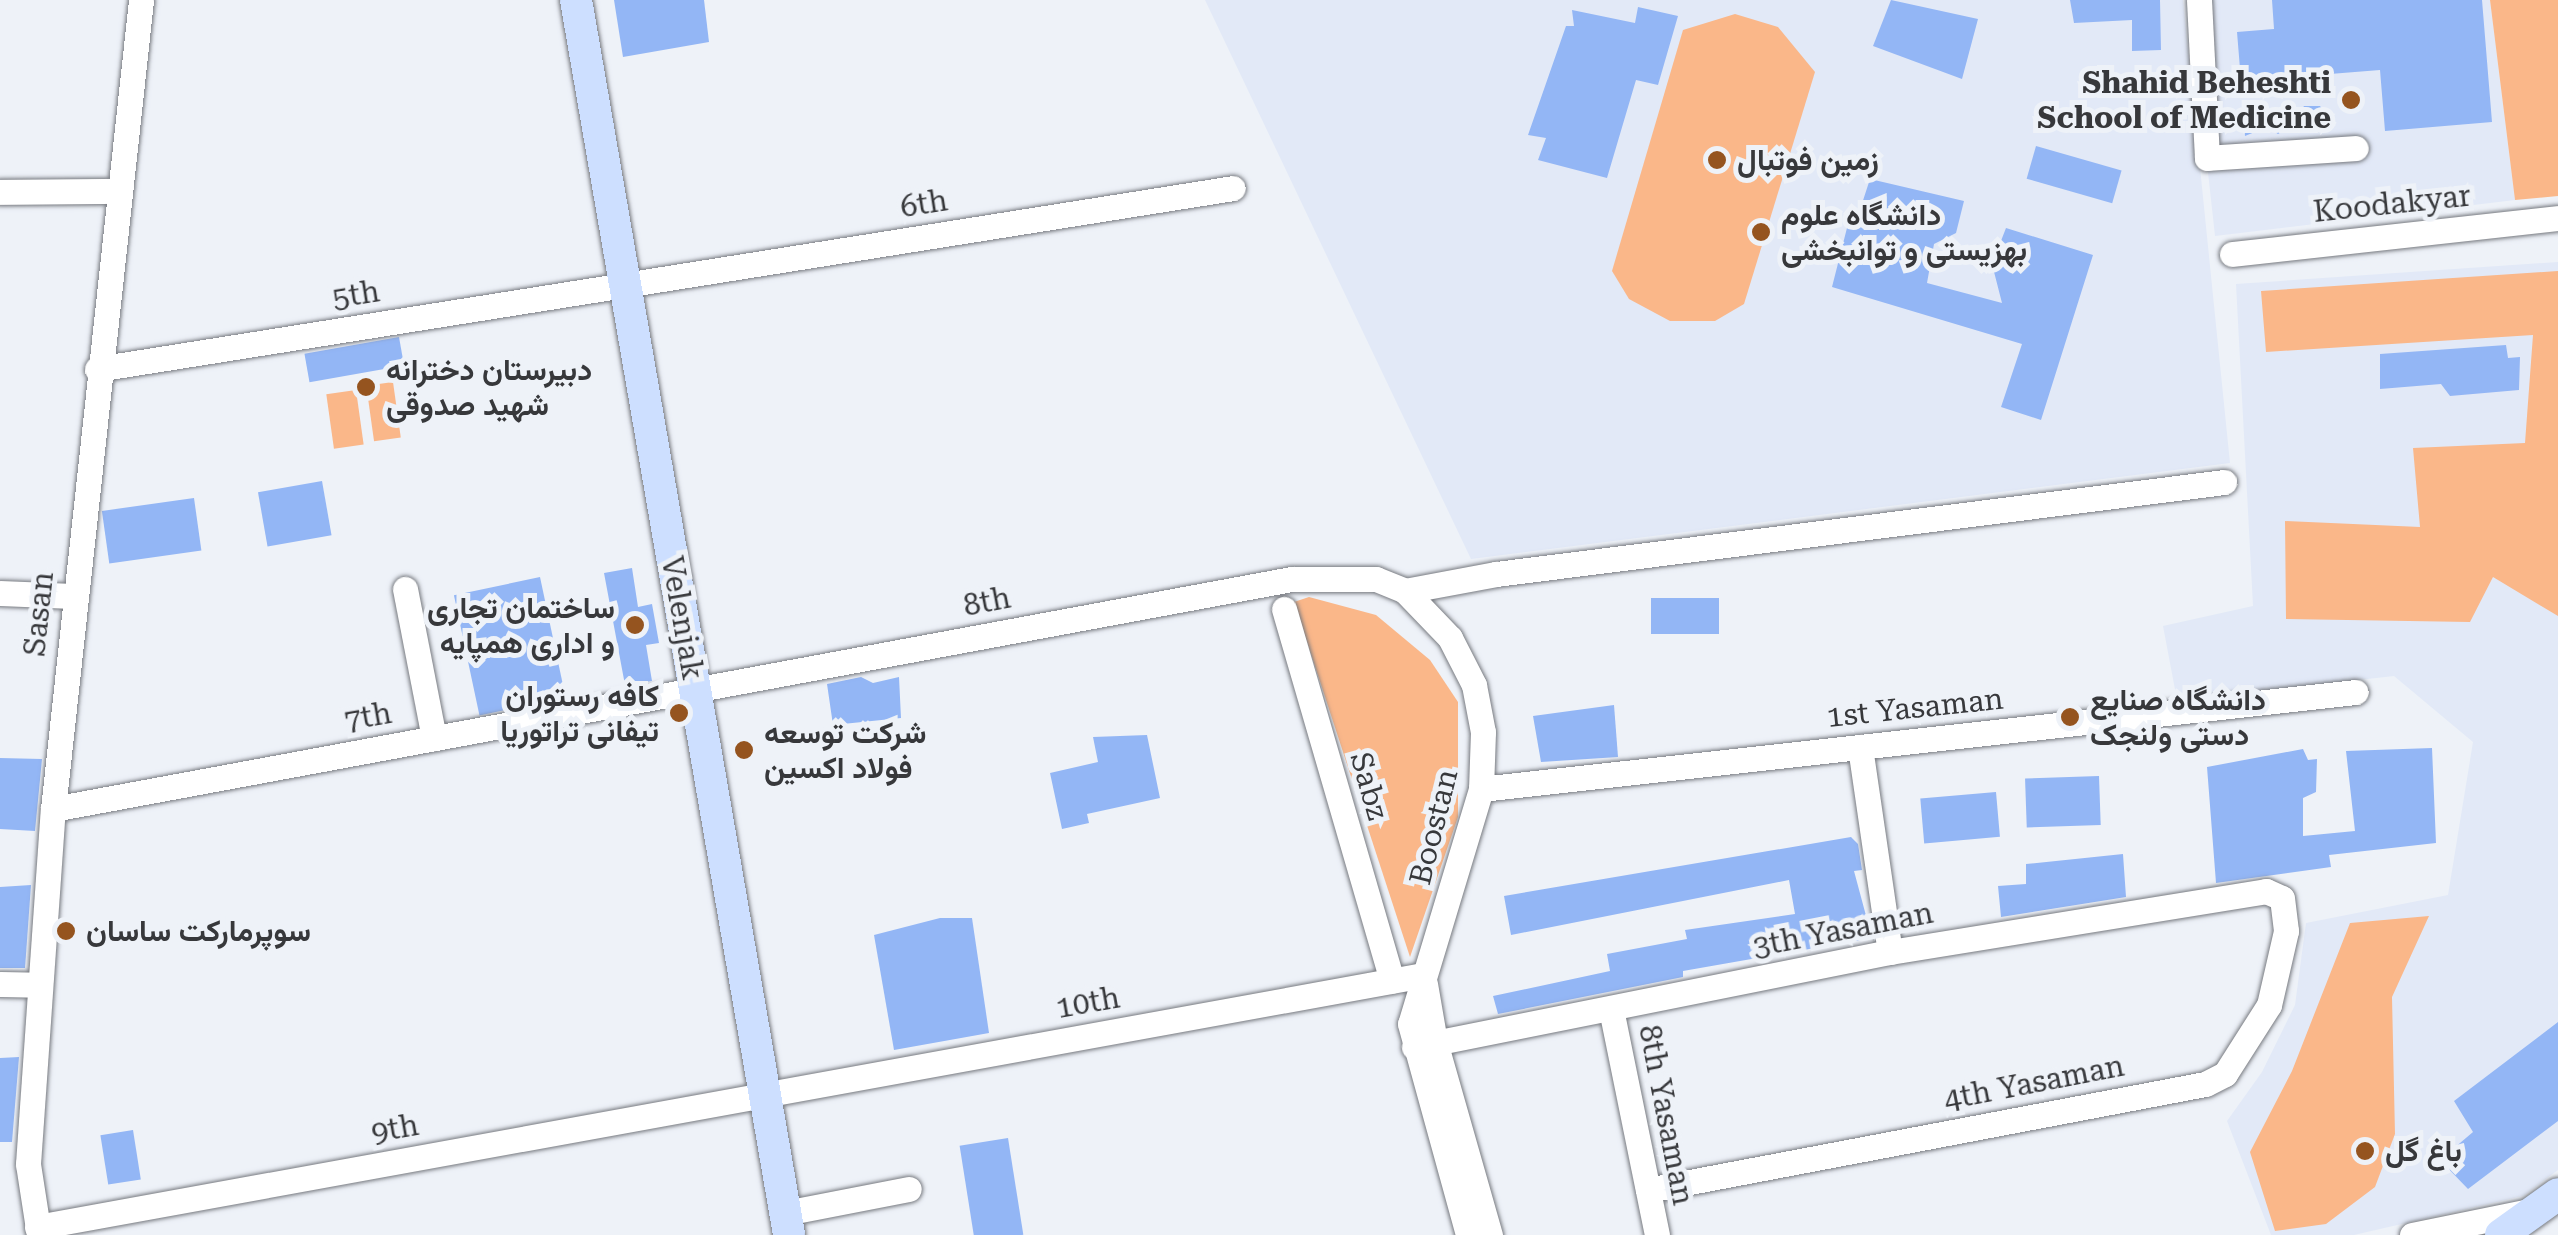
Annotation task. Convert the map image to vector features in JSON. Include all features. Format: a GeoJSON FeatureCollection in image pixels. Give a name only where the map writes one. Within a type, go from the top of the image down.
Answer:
{"type":"FeatureCollection","features":[{"type":"Feature","properties":{"kind":"main road","name":"Velenjak"},"geometry":{"type":"LineString","coordinates":[[576,0],[787,1224]]}},
{"type":"Feature","properties":{"kind":"main road"},"geometry":{"type":"LineString","coordinates":[[2500,1235],[2547,1202]]}},
{"type":"Feature","properties":{"kind":"street","name":"Sasan"},"geometry":{"type":"LineString","coordinates":[[38,1231],[28,1164],[53,808],[116,191],[140,0]]}},
{"type":"Feature","properties":{"kind":"street"},"geometry":{"type":"LineString","coordinates":[[2199,0],[2206,158],[2356,148]]}},
{"type":"Feature","properties":{"kind":"street","name":"6th"},"geometry":{"type":"LineString","coordinates":[[625,285],[1233,188]]}},
{"type":"Feature","properties":{"kind":"street"},"geometry":{"type":"LineString","coordinates":[[0,192],[116,191]]}},
{"type":"Feature","properties":{"kind":"street","name":"Koodakyar"},"geometry":{"type":"LineString","coordinates":[[2232,254],[2558,218]]}},
{"type":"Feature","properties":{"kind":"street","name":"5th"},"geometry":{"type":"LineString","coordinates":[[98,369],[625,285]]}},
{"type":"Feature","properties":{"kind":"street"},"geometry":{"type":"LineString","coordinates":[[1404,592],[1496,574],[2224,482]]}},
{"type":"Feature","properties":{"kind":"street","name":"8th"},"geometry":{"type":"LineString","coordinates":[[694,690],[1292,579],[1352,576],[1404,592]]}},
{"type":"Feature","properties":{"kind":"street"},"geometry":{"type":"LineString","coordinates":[[405,589],[434,738]]}},
{"type":"Feature","properties":{"kind":"street","name":"Boostan"},"geometry":{"type":"LineString","coordinates":[[1404,592],[1465,660],[1483,732],[1482,789],[1424,975],[1424,1044],[1468,1235]]}},
{"type":"Feature","properties":{"kind":"street"},"geometry":{"type":"LineString","coordinates":[[0,593],[74,596]]}},
{"type":"Feature","properties":{"kind":"street","name":"Sabz"},"geometry":{"type":"LineString","coordinates":[[1284,610],[1392,981]]}},
{"type":"Feature","properties":{"kind":"street","name":"7th"},"geometry":{"type":"LineString","coordinates":[[53,808],[694,690]]}},
{"type":"Feature","properties":{"kind":"street","name":"1st Yasaman"},"geometry":{"type":"LineString","coordinates":[[1482,789],[2356,692]]}},
{"type":"Feature","properties":{"kind":"street"},"geometry":{"type":"LineString","coordinates":[[1860,747],[1890,952]]}},
{"type":"Feature","properties":{"kind":"street","name":"3th Yasaman"},"geometry":{"type":"LineString","coordinates":[[1424,1044],[1890,952],[2266,891]]}},
{"type":"Feature","properties":{"kind":"street","name":"4th Yasaman"},"geometry":{"type":"LineString","coordinates":[[1648,1190],[2225,1074],[2270,1005],[2282,950],[2282,898],[2266,891]]}},
{"type":"Feature","properties":{"kind":"street","name":"10th"},"geometry":{"type":"LineString","coordinates":[[764,1094],[1424,975]]}},
{"type":"Feature","properties":{"kind":"street"},"geometry":{"type":"LineString","coordinates":[[0,984],[39,986]]}},
{"type":"Feature","properties":{"kind":"street","name":"8th Yasaman"},"geometry":{"type":"LineString","coordinates":[[1611,1009],[1657,1235]]}},
{"type":"Feature","properties":{"kind":"street","name":"Boostan"},"geometry":{"type":"LineString","coordinates":[[1424,1044],[1490,1235]]}},
{"type":"Feature","properties":{"kind":"street","name":"9th"},"geometry":{"type":"LineString","coordinates":[[38,1231],[764,1094]]}},
{"type":"Feature","properties":{"kind":"street"},"geometry":{"type":"LineString","coordinates":[[787,1224],[909,1189]]}},
{"type":"Feature","properties":{"kind":"street"},"geometry":{"type":"LineString","coordinates":[[2412,1235],[2547,1202]]}},
{"type":"Feature","properties":{"kind":"shaded area","name":"دانشگاه علوم بهزیستی و توانبخشی"},"geometry":{"type":"Polygon","coordinates":[[[1205,0],[2183,0],[2230,463],[1471,559],[1205,0]]]}},
{"type":"Feature","properties":{"kind":"shaded area","name":"Shahid Beheshti School of Medicine"},"geometry":{"type":"Polygon","coordinates":[[[2189,0],[2490,0],[2515,200],[2215,236],[2189,0]]]}},
{"type":"Feature","properties":{"kind":"shaded area"},"geometry":{"type":"Polygon","coordinates":[[[2490,0],[2558,0],[2558,196],[2515,200],[2490,0]]]}},
{"type":"Feature","properties":{"kind":"shaded area","name":"زمین فوتبال"},"geometry":{"type":"Polygon","coordinates":[[[1735,14],[1778,27],[1815,72],[1744,304],[1715,321],[1670,321],[1629,299],[1612,271],[1683,30],[1735,14]]]}},
{"type":"Feature","properties":{"kind":"shaded area"},"geometry":{"type":"Polygon","coordinates":[[[2558,262],[2558,1170],[2523,1196],[2354,1235],[2271,1235],[2227,1121],[2262,1072],[2295,1005],[2306,923],[2448,895],[2473,742],[2394,676],[2177,700],[2163,626],[2253,606],[2236,284],[2558,262]]]}},
{"type":"Feature","properties":{"kind":"shaded area"},"geometry":{"type":"Polygon","coordinates":[[[2558,271],[2558,616],[2493,577],[2470,622],[2286,619],[2285,521],[2420,527],[2413,448],[2525,443],[2533,335],[2266,352],[2261,291],[2558,271]]]}},
{"type":"Feature","properties":{"kind":"shaded area"},"geometry":{"type":"Polygon","coordinates":[[[393,382],[401,437],[374,441],[366,386],[393,382]]]}},
{"type":"Feature","properties":{"kind":"shaded area"},"geometry":{"type":"Polygon","coordinates":[[[356,390],[364,444],[334,449],[326,394],[356,390]]]}},
{"type":"Feature","properties":{"kind":"shaded area"},"geometry":{"type":"Polygon","coordinates":[[[1309,597],[1376,615],[1430,660],[1458,702],[1458,817],[1410,957],[1294,602],[1309,597]]]}},
{"type":"Feature","properties":{"kind":"shaded area"},"geometry":{"type":"Polygon","coordinates":[[[2429,916],[2392,997],[2395,1134],[2375,1187],[2326,1224],[2275,1231],[2250,1152],[2292,1071],[2350,923],[2429,916]]]}},
{"type":"Feature","properties":{"kind":"building"},"geometry":{"type":"Polygon","coordinates":[[[614,0],[704,0],[709,42],[623,57],[614,0]]]}},
{"type":"Feature","properties":{"kind":"building"},"geometry":{"type":"Polygon","coordinates":[[[1891,0],[1978,19],[1962,79],[1873,46],[1891,0]]]}},
{"type":"Feature","properties":{"kind":"building"},"geometry":{"type":"Polygon","coordinates":[[[2070,0],[2160,0],[2161,50],[2132,51],[2132,20],[2074,23],[2070,0]]]}},
{"type":"Feature","properties":{"kind":"building"},"geometry":{"type":"Polygon","coordinates":[[[2272,0],[2482,0],[2492,122],[2385,131],[2380,70],[2241,81],[2237,32],[2274,29],[2272,0]]]}},
{"type":"Feature","properties":{"kind":"building"},"geometry":{"type":"Polygon","coordinates":[[[1638,7],[1678,16],[1658,85],[1636,80],[1607,178],[1538,160],[1546,138],[1528,135],[1566,26],[1574,26],[1572,10],[1635,23],[1638,7]]]}},
{"type":"Feature","properties":{"kind":"building"},"geometry":{"type":"Polygon","coordinates":[[[2304,106],[2320,106],[2330,120],[2319,131],[2292,126],[2278,134],[2267,127],[2245,136],[2243,111],[2285,109],[2296,119],[2304,106]]]}},
{"type":"Feature","properties":{"kind":"building"},"geometry":{"type":"Polygon","coordinates":[[[2036,146],[2122,171],[2112,203],[2027,179],[2036,146]]]}},
{"type":"Feature","properties":{"kind":"building"},"geometry":{"type":"Polygon","coordinates":[[[1870,179],[1964,201],[1956,233],[1934,244],[1927,283],[2002,303],[1992,264],[2006,228],[2093,255],[2041,420],[2001,407],[2022,344],[1832,287],[1848,224],[1855,225],[1870,179]]]}},
{"type":"Feature","properties":{"kind":"building"},"geometry":{"type":"Polygon","coordinates":[[[399,337],[404,366],[309,382],[304,354],[399,337]]]}},
{"type":"Feature","properties":{"kind":"building"},"geometry":{"type":"Polygon","coordinates":[[[2506,345],[2508,358],[2520,357],[2519,390],[2450,396],[2441,384],[2380,389],[2380,354],[2506,345]]]}},
{"type":"Feature","properties":{"kind":"building"},"geometry":{"type":"Polygon","coordinates":[[[322,481],[332,535],[268,546],[258,492],[322,481]]]}},
{"type":"Feature","properties":{"kind":"building"},"geometry":{"type":"Polygon","coordinates":[[[194,498],[201,550],[109,563],[102,511],[194,498]]]}},
{"type":"Feature","properties":{"kind":"building","name":"ساختمان تجاری و اداری همپایه"},"geometry":{"type":"Polygon","coordinates":[[[632,568],[638,607],[652,604],[659,643],[646,645],[652,681],[625,685],[604,573],[632,568]]]}},
{"type":"Feature","properties":{"kind":"building"},"geometry":{"type":"Polygon","coordinates":[[[540,577],[566,697],[479,716],[454,595],[540,577]]]}},
{"type":"Feature","properties":{"kind":"building"},"geometry":{"type":"Polygon","coordinates":[[[1651,598],[1719,598],[1719,634],[1651,634],[1651,598]]]}},
{"type":"Feature","properties":{"kind":"building"},"geometry":{"type":"Polygon","coordinates":[[[861,677],[873,683],[899,677],[901,718],[833,725],[827,684],[861,677]]]}},
{"type":"Feature","properties":{"kind":"building"},"geometry":{"type":"Polygon","coordinates":[[[1614,705],[1618,757],[1541,762],[1533,716],[1614,705]]]}},
{"type":"Feature","properties":{"kind":"building"},"geometry":{"type":"Polygon","coordinates":[[[1147,735],[1160,798],[1087,814],[1089,823],[1062,829],[1050,773],[1098,762],[1093,737],[1147,735]]]}},
{"type":"Feature","properties":{"kind":"building"},"geometry":{"type":"Polygon","coordinates":[[[2432,748],[2436,843],[2329,855],[2331,867],[2216,883],[2207,767],[2303,749],[2308,760],[2317,759],[2316,792],[2303,798],[2303,836],[2355,831],[2346,751],[2432,748]]]}},
{"type":"Feature","properties":{"kind":"building"},"geometry":{"type":"Polygon","coordinates":[[[0,758],[42,759],[35,831],[0,829],[0,758]]]}},
{"type":"Feature","properties":{"kind":"building"},"geometry":{"type":"Polygon","coordinates":[[[2099,776],[2101,825],[2027,828],[2025,779],[2099,776]]]}},
{"type":"Feature","properties":{"kind":"building"},"geometry":{"type":"Polygon","coordinates":[[[1996,792],[2000,837],[1924,843],[1920,799],[1996,792]]]}},
{"type":"Feature","properties":{"kind":"building"},"geometry":{"type":"Polygon","coordinates":[[[1851,837],[1858,844],[1862,870],[1854,871],[1872,938],[1683,971],[1683,977],[1498,1014],[1493,996],[1610,971],[1607,954],[1687,939],[1685,930],[1795,914],[1789,880],[1511,935],[1504,896],[1851,837]]]}},
{"type":"Feature","properties":{"kind":"building"},"geometry":{"type":"Polygon","coordinates":[[[2123,854],[2126,897],[2001,917],[1998,886],[2026,884],[2026,864],[2123,854]]]}},
{"type":"Feature","properties":{"kind":"building"},"geometry":{"type":"Polygon","coordinates":[[[31,885],[25,968],[0,968],[0,887],[31,885]]]}},
{"type":"Feature","properties":{"kind":"building"},"geometry":{"type":"Polygon","coordinates":[[[940,918],[972,918],[989,1033],[894,1050],[874,935],[940,918]]]}},
{"type":"Feature","properties":{"kind":"building"},"geometry":{"type":"Polygon","coordinates":[[[2558,1022],[2558,1121],[2468,1189],[2440,1160],[2473,1132],[2454,1101],[2558,1022]]]}},
{"type":"Feature","properties":{"kind":"building"},"geometry":{"type":"Polygon","coordinates":[[[19,1057],[12,1142],[0,1142],[0,1058],[19,1057]]]}},
{"type":"Feature","properties":{"kind":"building"},"geometry":{"type":"Polygon","coordinates":[[[133,1130],[141,1179],[108,1185],[100,1135],[133,1130]]]}},
{"type":"Feature","properties":{"kind":"building"},"geometry":{"type":"Polygon","coordinates":[[[1008,1138],[1023,1235],[974,1235],[960,1146],[1008,1138]]]}},
{"type":"Feature","properties":{"kind":"place","name":"Shahid Beheshti School of Medicine"},"geometry":{"type":"Point","coordinates":[2351,100]}},
{"type":"Feature","properties":{"kind":"place","name":"زمین فوتبال"},"geometry":{"type":"Point","coordinates":[1717,160]}},
{"type":"Feature","properties":{"kind":"place","name":"دانشگاه علوم بهزیستی و توانبخشی"},"geometry":{"type":"Point","coordinates":[1761,232]}},
{"type":"Feature","properties":{"kind":"place","name":"دبیرستان دخترانه شهید صدوقی"},"geometry":{"type":"Point","coordinates":[366,387]}},
{"type":"Feature","properties":{"kind":"place","name":"ساختمان تجاری و اداری همپایه"},"geometry":{"type":"Point","coordinates":[635,625]}},
{"type":"Feature","properties":{"kind":"place","name":"کافه رستوران تیفانی تراتوریا"},"geometry":{"type":"Point","coordinates":[679,713]}},
{"type":"Feature","properties":{"kind":"place","name":"دانشگاه صنایع دستى ولنجک"},"geometry":{"type":"Point","coordinates":[2070,717]}},
{"type":"Feature","properties":{"kind":"place","name":"شرکت توسعه فولاد اکسین"},"geometry":{"type":"Point","coordinates":[744,750]}},
{"type":"Feature","properties":{"kind":"place","name":"سوپرمارکت ساسان"},"geometry":{"type":"Point","coordinates":[66,931]}},
{"type":"Feature","properties":{"kind":"place","name":"باغ گل"},"geometry":{"type":"Point","coordinates":[2365,1151]}}]}
